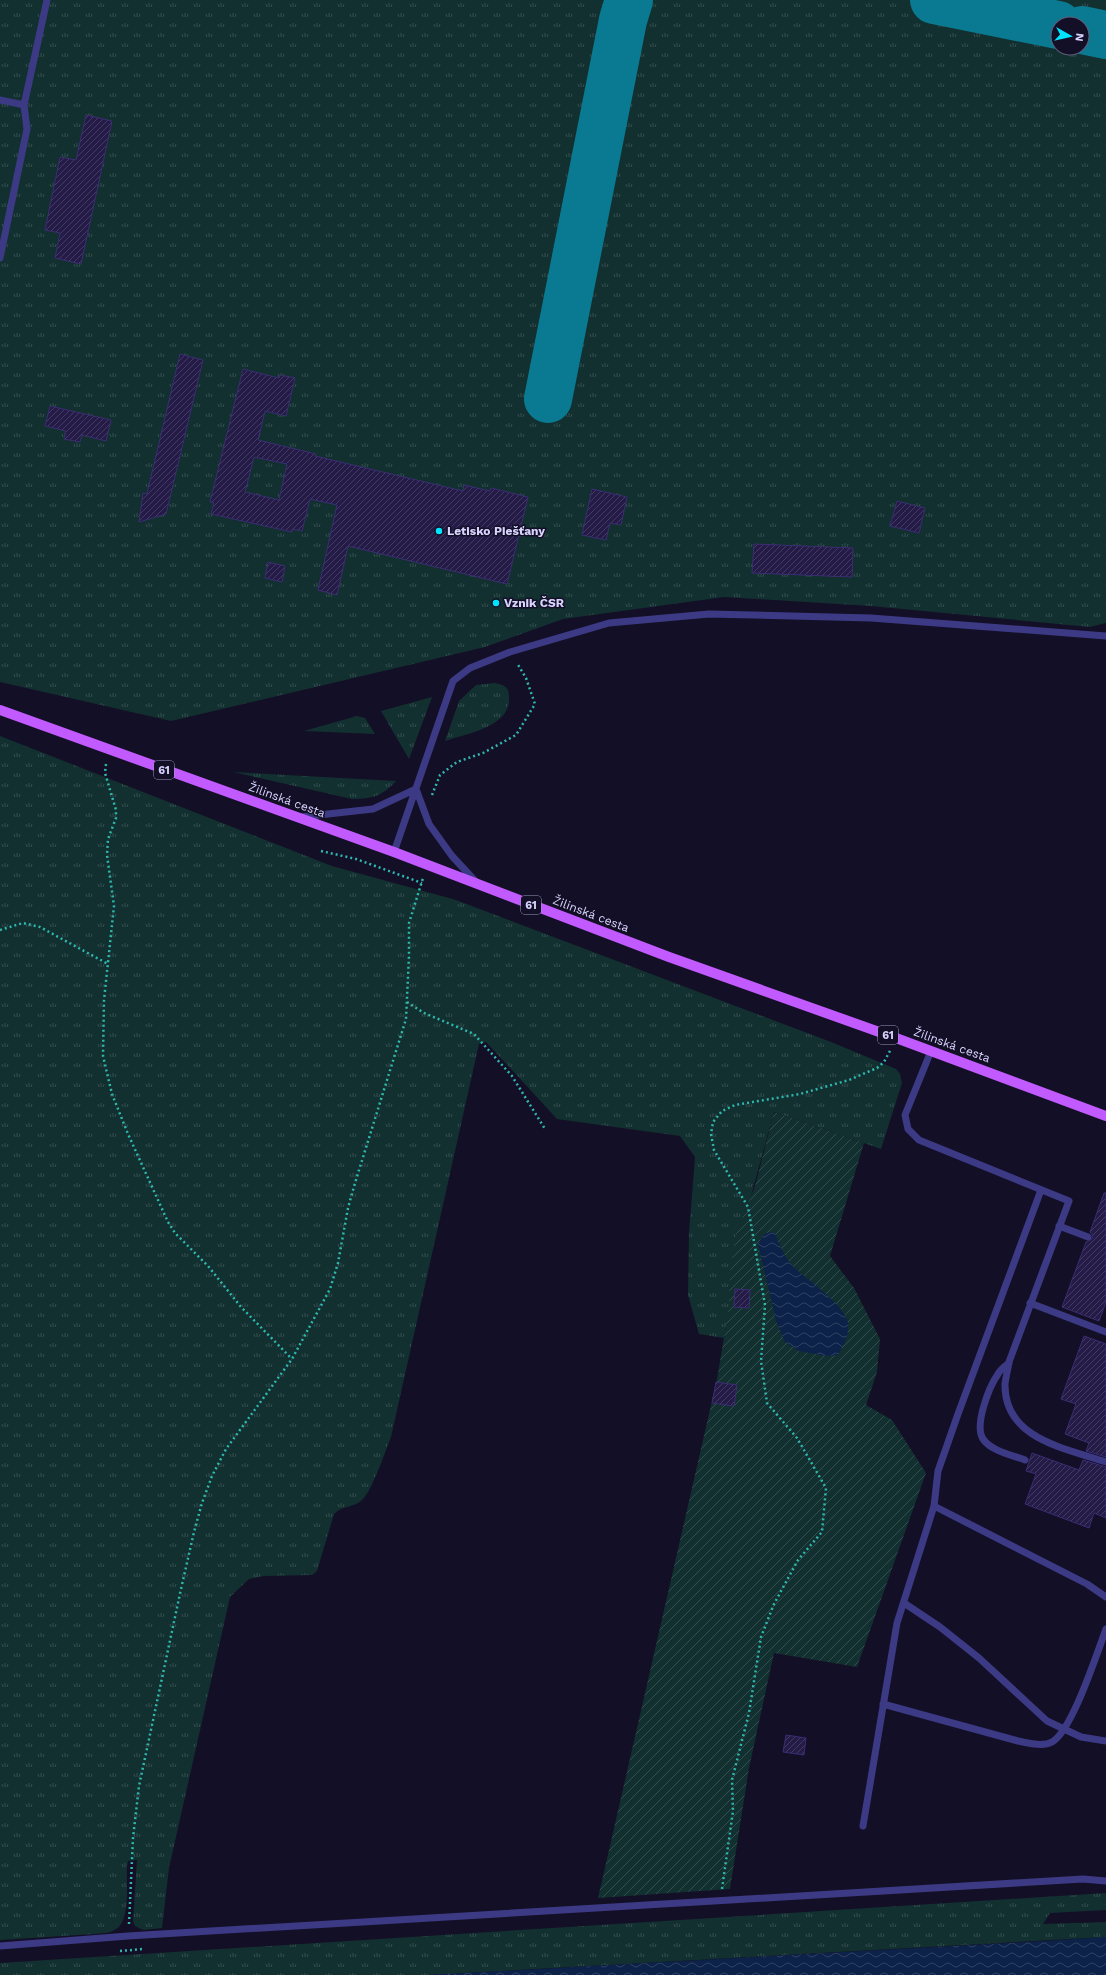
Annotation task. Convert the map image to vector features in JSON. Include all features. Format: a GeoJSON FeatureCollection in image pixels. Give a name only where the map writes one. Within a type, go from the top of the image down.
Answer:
{"type":"FeatureCollection","features":[{"type":"Feature","properties":{"kind":"main road","name":"Žilinská cesta"},"geometry":{"type":"LineString","coordinates":[[0,710],[109,751],[394,852],[669,957],[896,1038],[1106,1116]]}},
{"type":"Feature","properties":{"kind":"lane"},"geometry":{"type":"LineString","coordinates":[[0,258],[27,129],[24,106],[47,0]]}},
{"type":"Feature","properties":{"kind":"lane"},"geometry":{"type":"LineString","coordinates":[[0,100],[24,106]]}},
{"type":"Feature","properties":{"kind":"lane"},"geometry":{"type":"LineString","coordinates":[[394,852],[453,681],[470,668],[510,652],[609,623],[708,614],[871,618],[1106,636]]}},
{"type":"Feature","properties":{"kind":"lane"},"geometry":{"type":"LineString","coordinates":[[297,817],[373,809],[416,789]]}},
{"type":"Feature","properties":{"kind":"lane"},"geometry":{"type":"LineString","coordinates":[[416,789],[429,824],[452,856],[478,884]]}},
{"type":"Feature","properties":{"kind":"lane"},"geometry":{"type":"LineString","coordinates":[[931,1051],[905,1115],[908,1129],[920,1140],[1069,1201],[1009,1363],[1005,1384],[1014,1418],[1021,1427],[1040,1439],[1106,1462]]}},
{"type":"Feature","properties":{"kind":"lane"},"geometry":{"type":"LineString","coordinates":[[863,1826],[897,1623],[934,1506],[938,1471],[1041,1190]]}},
{"type":"Feature","properties":{"kind":"lane"},"geometry":{"type":"LineString","coordinates":[[1059,1226],[1088,1237]]}},
{"type":"Feature","properties":{"kind":"lane"},"geometry":{"type":"LineString","coordinates":[[1030,1303],[1106,1332]]}},
{"type":"Feature","properties":{"kind":"lane"},"geometry":{"type":"LineString","coordinates":[[1009,1363],[998,1374],[987,1397],[980,1418],[980,1430],[982,1438],[987,1444],[1001,1452],[1024,1460]]}},
{"type":"Feature","properties":{"kind":"lane"},"geometry":{"type":"LineString","coordinates":[[934,1506],[1080,1580],[1106,1597]]}},
{"type":"Feature","properties":{"kind":"lane"},"geometry":{"type":"LineString","coordinates":[[904,1603],[940,1627],[979,1658],[1047,1721],[1081,1737],[1106,1741]]}},
{"type":"Feature","properties":{"kind":"lane"},"geometry":{"type":"LineString","coordinates":[[883,1704],[1018,1742],[1038,1744],[1051,1742],[1065,1730],[1081,1694],[1106,1629]]}},
{"type":"Feature","properties":{"kind":"lane"},"geometry":{"type":"LineString","coordinates":[[0,1946],[128,1936],[905,1888],[1082,1879],[1106,1881]]}},
{"type":"Feature","properties":{"kind":"path"},"geometry":{"type":"LineString","coordinates":[[420,779],[431,798],[440,775],[457,762],[483,752],[516,735],[535,704],[526,678],[510,652]]}},
{"type":"Feature","properties":{"kind":"path"},"geometry":{"type":"LineString","coordinates":[[109,751],[105,773],[116,810],[116,818],[108,839],[106,855],[114,906],[104,1000],[102,1046],[105,1072],[128,1134],[158,1203],[175,1233],[208,1266],[241,1307],[292,1359]]}},
{"type":"Feature","properties":{"kind":"path"},"geometry":{"type":"LineString","coordinates":[[322,851],[356,859],[422,883]]}},
{"type":"Feature","properties":{"kind":"path"},"geometry":{"type":"LineString","coordinates":[[128,1936],[133,1838],[139,1786],[194,1532],[212,1476],[226,1449],[292,1359],[318,1315],[335,1276],[348,1208],[406,1019],[409,923],[428,865]]}},
{"type":"Feature","properties":{"kind":"path"},"geometry":{"type":"LineString","coordinates":[[0,930],[23,923],[35,925],[108,964]]}},
{"type":"Feature","properties":{"kind":"path"},"geometry":{"type":"LineString","coordinates":[[407,1002],[424,1013],[474,1034],[512,1076],[545,1129]]}},
{"type":"Feature","properties":{"kind":"path"},"geometry":{"type":"LineString","coordinates":[[721,1890],[733,1811],[732,1780],[749,1713],[761,1637],[774,1604],[798,1560],[822,1532],[826,1488],[797,1438],[767,1403],[761,1361],[765,1306],[748,1207],[714,1150],[711,1134],[713,1122],[722,1111],[735,1105],[800,1094],[849,1080],[877,1068],[884,1062],[896,1038]]}},
{"type":"Feature","properties":{"kind":"green space"},"geometry":{"type":"Polygon","coordinates":[[[0,0],[1106,0],[1106,623],[1090,627],[871,606],[724,597],[563,619],[485,647],[171,721],[0,682],[0,0]]]}},
{"type":"Feature","properties":{"kind":"green space"},"geometry":{"type":"Polygon","coordinates":[[[495,683],[505,687],[509,693],[508,707],[503,715],[496,722],[486,727],[445,741],[459,701],[476,685],[495,683]]]}},
{"type":"Feature","properties":{"kind":"green space"},"geometry":{"type":"Polygon","coordinates":[[[432,697],[409,759],[381,711],[432,697]]]}},
{"type":"Feature","properties":{"kind":"green space"},"geometry":{"type":"Polygon","coordinates":[[[357,716],[365,718],[375,734],[304,731],[357,716]]]}},
{"type":"Feature","properties":{"kind":"green space"},"geometry":{"type":"Polygon","coordinates":[[[0,736],[332,866],[456,900],[831,1042],[896,1069],[900,1074],[902,1083],[881,1149],[774,1112],[748,1207],[724,1338],[699,1334],[688,1295],[689,1233],[695,1157],[680,1136],[557,1119],[486,1042],[479,1044],[391,1437],[374,1480],[366,1495],[359,1503],[341,1509],[334,1514],[317,1571],[312,1575],[264,1576],[249,1579],[230,1597],[169,1868],[162,1928],[143,1930],[135,1926],[133,1921],[137,1860],[128,1861],[126,1909],[121,1924],[114,1931],[108,1933],[0,1940],[0,736]]]}},
{"type":"Feature","properties":{"kind":"green space"},"geometry":{"type":"Polygon","coordinates":[[[233,772],[396,781],[377,796],[352,799],[233,772]]]}},
{"type":"Feature","properties":{"kind":"green space"},"geometry":{"type":"Polygon","coordinates":[[[774,1112],[864,1143],[830,1256],[854,1288],[880,1339],[877,1372],[866,1405],[892,1420],[926,1473],[857,1667],[774,1653],[749,1768],[730,1889],[598,1898],[717,1379],[729,1307],[730,1271],[737,1231],[755,1186],[774,1112]]]}},
{"type":"Feature","properties":{"kind":"green space"},"geometry":{"type":"Polygon","coordinates":[[[1106,1893],[1106,1910],[1050,1913],[1043,1924],[1106,1922],[1106,1937],[429,1975],[0,1975],[0,1963],[1106,1893]]]}},
{"type":"Feature","properties":{"kind":"water"},"geometry":{"type":"Polygon","coordinates":[[[769,1232],[775,1233],[784,1254],[792,1265],[824,1292],[845,1315],[848,1323],[848,1331],[846,1340],[838,1355],[826,1356],[799,1351],[785,1342],[776,1321],[758,1244],[763,1235],[769,1232]]]}},
{"type":"Feature","properties":{"kind":"water"},"geometry":{"type":"Polygon","coordinates":[[[1106,1937],[1106,1975],[429,1975],[1045,1941],[1106,1937]]]}},
{"type":"Feature","properties":{"kind":"building"},"geometry":{"type":"Polygon","coordinates":[[[86,115],[112,121],[81,264],[55,258],[60,233],[45,230],[60,157],[76,160],[86,115]]]}},
{"type":"Feature","properties":{"kind":"building"},"geometry":{"type":"Polygon","coordinates":[[[180,354],[203,360],[166,514],[139,522],[143,493],[147,494],[180,354]]]}},
{"type":"Feature","properties":{"kind":"building"},"geometry":{"type":"Polygon","coordinates":[[[243,369],[279,378],[280,375],[295,378],[286,416],[265,411],[258,440],[316,454],[315,456],[463,491],[464,485],[490,491],[491,488],[528,497],[507,584],[348,546],[337,595],[318,590],[337,505],[310,499],[302,531],[292,529],[292,532],[211,514],[214,503],[210,502],[243,369]],[[254,457],[245,492],[279,500],[287,464],[254,457]]]}},
{"type":"Feature","properties":{"kind":"building"},"geometry":{"type":"Polygon","coordinates":[[[50,406],[111,420],[106,441],[82,435],[80,442],[64,439],[66,431],[45,426],[50,406]]]}},
{"type":"Feature","properties":{"kind":"building"},"geometry":{"type":"Polygon","coordinates":[[[592,489],[627,497],[621,525],[610,523],[606,540],[582,535],[592,489]]]}},
{"type":"Feature","properties":{"kind":"building"},"geometry":{"type":"Polygon","coordinates":[[[897,501],[925,508],[919,533],[890,526],[897,501]]]}},
{"type":"Feature","properties":{"kind":"building"},"geometry":{"type":"Polygon","coordinates":[[[754,544],[853,548],[852,577],[752,573],[754,544]]]}},
{"type":"Feature","properties":{"kind":"building"},"geometry":{"type":"Polygon","coordinates":[[[268,562],[285,566],[282,582],[265,578],[268,562]]]}},
{"type":"Feature","properties":{"kind":"building"},"geometry":{"type":"Polygon","coordinates":[[[1104,1193],[1106,1193],[1106,1302],[1099,1321],[1062,1307],[1086,1242],[1092,1239],[1093,1236],[1090,1232],[1104,1193]]]}},
{"type":"Feature","properties":{"kind":"building"},"geometry":{"type":"Polygon","coordinates":[[[735,1289],[750,1290],[749,1308],[734,1307],[735,1289]]]}},
{"type":"Feature","properties":{"kind":"building"},"geometry":{"type":"Polygon","coordinates":[[[1084,1336],[1106,1344],[1106,1457],[1086,1451],[1089,1443],[1065,1434],[1076,1404],[1061,1399],[1084,1336]]]}},
{"type":"Feature","properties":{"kind":"building"},"geometry":{"type":"Polygon","coordinates":[[[716,1382],[737,1385],[734,1406],[712,1403],[716,1382]]]}},
{"type":"Feature","properties":{"kind":"building"},"geometry":{"type":"Polygon","coordinates":[[[1032,1453],[1079,1470],[1083,1460],[1106,1467],[1106,1518],[1094,1513],[1089,1528],[1025,1504],[1036,1474],[1026,1471],[1032,1453]]]}},
{"type":"Feature","properties":{"kind":"building"},"geometry":{"type":"Polygon","coordinates":[[[786,1735],[806,1738],[804,1755],[783,1752],[786,1735]]]}},
{"type":"Feature","properties":{"kind":"taxiway"},"geometry":{"type":"LineString","coordinates":[[548,399],[623,20],[629,0]]}},
{"type":"Feature","properties":{"kind":"taxiway"},"geometry":{"type":"LineString","coordinates":[[934,0],[1050,23]]}},
{"type":"Feature","properties":{"kind":"taxiway"},"geometry":{"type":"LineString","coordinates":[[1090,32],[1106,35]]}},
{"type":"Feature","properties":{"kind":"place","name":"Letisko Piešťany"},"geometry":{"type":"Point","coordinates":[439,531]}},
{"type":"Feature","properties":{"kind":"place","name":"Vznik ČSR"},"geometry":{"type":"Point","coordinates":[496,603]}}]}
